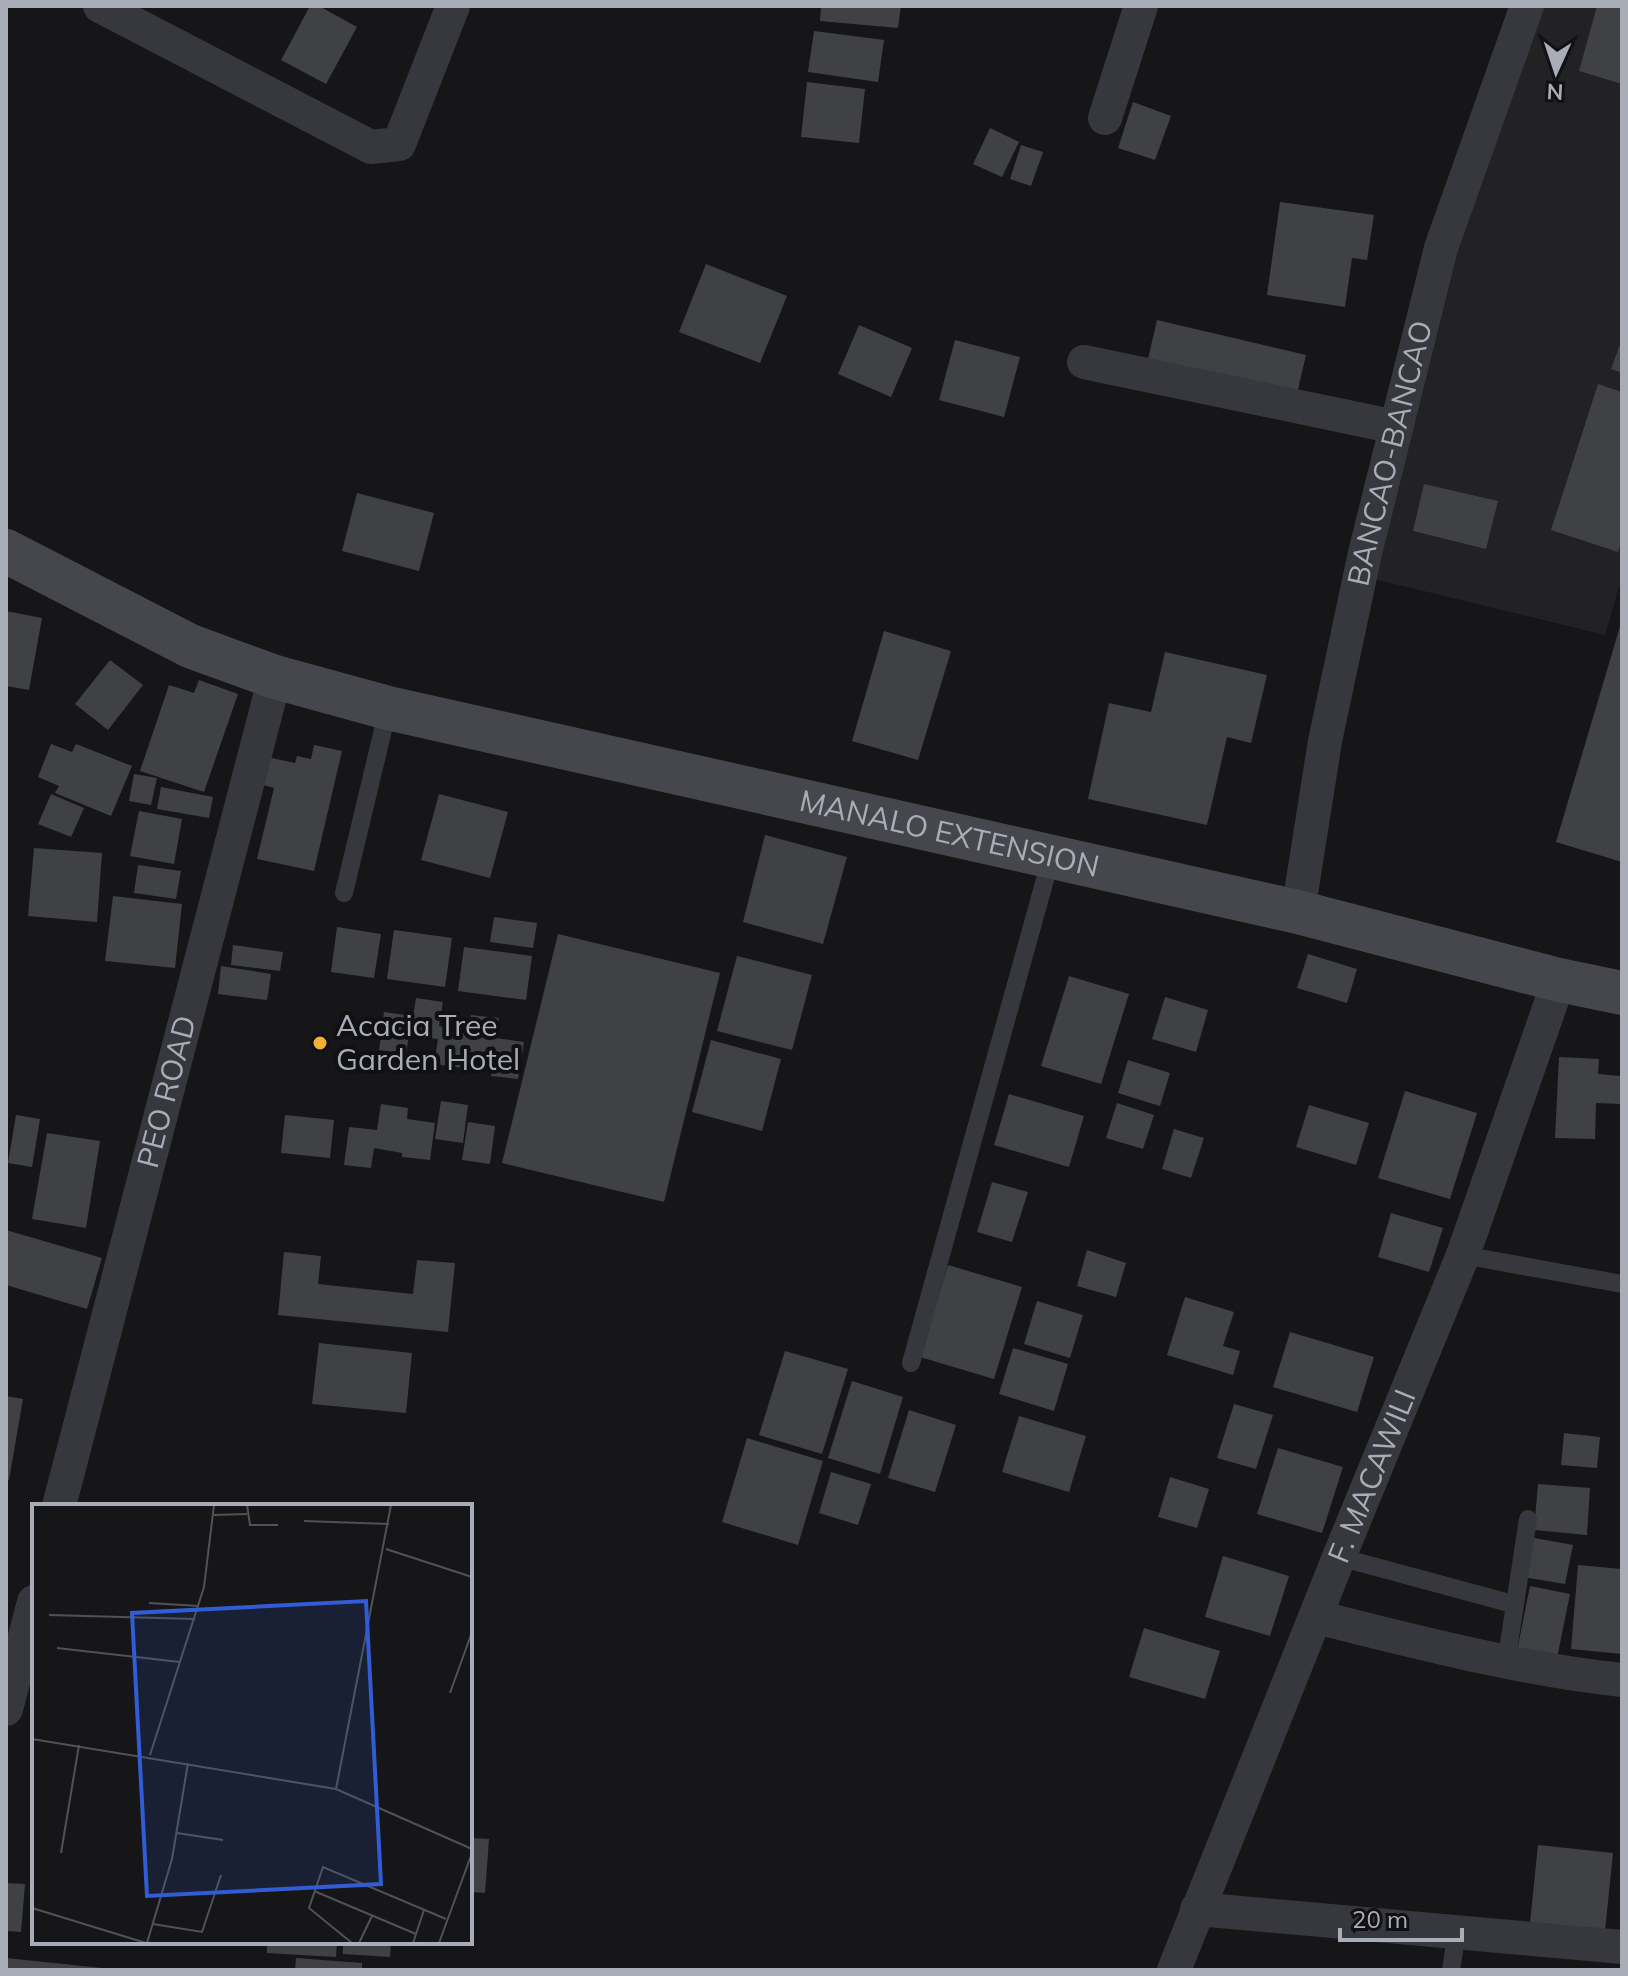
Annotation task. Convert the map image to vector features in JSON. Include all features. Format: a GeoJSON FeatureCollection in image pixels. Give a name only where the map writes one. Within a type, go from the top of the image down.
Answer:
{"type":"FeatureCollection","features":[{"type":"Feature","properties":{"kind":"street"},"geometry":{"type":"LineString","coordinates":[[100,6],[371,147],[399,144],[453,6]]}},
{"type":"Feature","properties":{"kind":"street"},"geometry":{"type":"LineString","coordinates":[[1105,118],[1141,6]]}},
{"type":"Feature","properties":{"kind":"street","name":"BANCAO-BANCAO"},"geometry":{"type":"LineString","coordinates":[[1298,912],[1325,741],[1365,553],[1441,248],[1527,6]]}},
{"type":"Feature","properties":{"kind":"street"},"geometry":{"type":"LineString","coordinates":[[1084,362],[1396,427]]}},
{"type":"Feature","properties":{"kind":"street","name":"MANALO EXTENSION"},"geometry":{"type":"LineString","coordinates":[[6,551],[190,646],[275,677],[388,708],[1298,912],[1559,980],[1622,993]]}},
{"type":"Feature","properties":{"kind":"street","name":"PEO ROAD"},"geometry":{"type":"LineString","coordinates":[[60,1504],[275,677]]}},
{"type":"Feature","properties":{"kind":"street","name":"F. MACAWILI"},"geometry":{"type":"LineString","coordinates":[[1174,1970],[1463,1255],[1559,980]]}},
{"type":"Feature","properties":{"kind":"street"},"geometry":{"type":"LineString","coordinates":[[6,1709],[32,1610]]}},
{"type":"Feature","properties":{"kind":"street"},"geometry":{"type":"LineString","coordinates":[[1316,1617],[1506,1663],[1557,1673],[1622,1680]]}},
{"type":"Feature","properties":{"kind":"street"},"geometry":{"type":"LineString","coordinates":[[1197,1909],[1622,1947]]}},
{"type":"Feature","properties":{"kind":"lane"},"geometry":{"type":"LineString","coordinates":[[344,893],[388,708]]}},
{"type":"Feature","properties":{"kind":"lane"},"geometry":{"type":"LineString","coordinates":[[911,1363],[1051,858]]}},
{"type":"Feature","properties":{"kind":"lane"},"geometry":{"type":"LineString","coordinates":[[1463,1255],[1622,1284]]}},
{"type":"Feature","properties":{"kind":"lane"},"geometry":{"type":"LineString","coordinates":[[1506,1663],[1528,1519]]}},
{"type":"Feature","properties":{"kind":"lane"},"geometry":{"type":"LineString","coordinates":[[1339,1557],[1513,1604]]}},
{"type":"Feature","properties":{"kind":"lane"},"geometry":{"type":"LineString","coordinates":[[1451,1970],[1457,1932]]}},
{"type":"Feature","properties":{"kind":"shaded area"},"geometry":{"type":"Polygon","coordinates":[[[1539,6],[1622,6],[1622,577],[1605,635],[1374,579],[1478,164],[1539,6]]]}},
{"type":"Feature","properties":{"kind":"building"},"geometry":{"type":"Polygon","coordinates":[[[310,6],[319,6],[357,27],[326,84],[281,60],[310,6]]]}},
{"type":"Feature","properties":{"kind":"building"},"geometry":{"type":"Polygon","coordinates":[[[821,6],[901,6],[898,28],[820,21],[821,6]]]}},
{"type":"Feature","properties":{"kind":"building"},"geometry":{"type":"Polygon","coordinates":[[[1597,6],[1622,6],[1622,84],[1579,71],[1597,6]]]}},
{"type":"Feature","properties":{"kind":"building"},"geometry":{"type":"Polygon","coordinates":[[[814,31],[884,40],[878,82],[808,72],[814,31]]]}},
{"type":"Feature","properties":{"kind":"building"},"geometry":{"type":"Polygon","coordinates":[[[807,82],[865,89],[859,143],[801,137],[807,82]]]}},
{"type":"Feature","properties":{"kind":"building"},"geometry":{"type":"Polygon","coordinates":[[[1133,102],[1171,116],[1155,160],[1118,148],[1133,102]]]}},
{"type":"Feature","properties":{"kind":"building"},"geometry":{"type":"Polygon","coordinates":[[[990,128],[1019,142],[1002,177],[973,164],[990,128]]]}},
{"type":"Feature","properties":{"kind":"building"},"geometry":{"type":"Polygon","coordinates":[[[1021,145],[1043,152],[1031,186],[1010,179],[1021,145]]]}},
{"type":"Feature","properties":{"kind":"building"},"geometry":{"type":"Polygon","coordinates":[[[1280,202],[1374,215],[1367,260],[1352,258],[1345,307],[1267,295],[1280,202]]]}},
{"type":"Feature","properties":{"kind":"building"},"geometry":{"type":"Polygon","coordinates":[[[706,264],[787,296],[760,363],[679,332],[706,264]]]}},
{"type":"Feature","properties":{"kind":"building"},"geometry":{"type":"Polygon","coordinates":[[[1157,320],[1306,355],[1297,394],[1148,359],[1157,320]]]}},
{"type":"Feature","properties":{"kind":"building"},"geometry":{"type":"Polygon","coordinates":[[[859,325],[912,348],[891,397],[838,374],[859,325]]]}},
{"type":"Feature","properties":{"kind":"building"},"geometry":{"type":"Polygon","coordinates":[[[1622,339],[1622,373],[1611,369],[1622,339]]]}},
{"type":"Feature","properties":{"kind":"building"},"geometry":{"type":"Polygon","coordinates":[[[955,340],[1020,357],[1004,417],[939,400],[955,340]]]}},
{"type":"Feature","properties":{"kind":"building"},"geometry":{"type":"Polygon","coordinates":[[[1598,384],[1622,392],[1622,539],[1618,552],[1551,530],[1598,384]]]}},
{"type":"Feature","properties":{"kind":"building"},"geometry":{"type":"Polygon","coordinates":[[[1424,484],[1498,501],[1486,549],[1413,531],[1424,484]]]}},
{"type":"Feature","properties":{"kind":"building"},"geometry":{"type":"Polygon","coordinates":[[[357,493],[434,513],[419,571],[342,551],[357,493]]]}},
{"type":"Feature","properties":{"kind":"building"},"geometry":{"type":"Polygon","coordinates":[[[6,611],[42,618],[29,690],[6,686],[6,611]]]}},
{"type":"Feature","properties":{"kind":"building"},"geometry":{"type":"Polygon","coordinates":[[[1622,623],[1622,862],[1556,842],[1622,623]]]}},
{"type":"Feature","properties":{"kind":"building"},"geometry":{"type":"Polygon","coordinates":[[[884,631],[951,651],[918,760],[852,741],[884,631]]]}},
{"type":"Feature","properties":{"kind":"building"},"geometry":{"type":"Polygon","coordinates":[[[1165,652],[1267,675],[1251,743],[1227,737],[1207,825],[1088,799],[1109,703],[1151,712],[1165,652]]]}},
{"type":"Feature","properties":{"kind":"building"},"geometry":{"type":"Polygon","coordinates":[[[110,660],[143,685],[108,730],[75,704],[110,660]]]}},
{"type":"Feature","properties":{"kind":"building"},"geometry":{"type":"Polygon","coordinates":[[[199,680],[238,694],[204,792],[140,771],[169,685],[194,693],[199,680]]]}},
{"type":"Feature","properties":{"kind":"building"},"geometry":{"type":"Polygon","coordinates":[[[51,744],[72,752],[76,744],[132,766],[111,816],[55,793],[59,786],[38,777],[51,744]]]}},
{"type":"Feature","properties":{"kind":"building"},"geometry":{"type":"Polygon","coordinates":[[[314,745],[342,751],[314,871],[257,859],[274,788],[260,784],[267,757],[295,763],[297,756],[311,759],[314,745]]]}},
{"type":"Feature","properties":{"kind":"building"},"geometry":{"type":"Polygon","coordinates":[[[134,774],[157,778],[151,805],[129,801],[134,774]]]}},
{"type":"Feature","properties":{"kind":"building"},"geometry":{"type":"Polygon","coordinates":[[[161,787],[213,797],[209,818],[157,809],[161,787]]]}},
{"type":"Feature","properties":{"kind":"building"},"geometry":{"type":"Polygon","coordinates":[[[51,794],[84,808],[71,837],[38,824],[51,794]]]}},
{"type":"Feature","properties":{"kind":"building"},"geometry":{"type":"Polygon","coordinates":[[[439,794],[508,812],[490,878],[421,860],[439,794]]]}},
{"type":"Feature","properties":{"kind":"building"},"geometry":{"type":"Polygon","coordinates":[[[139,811],[182,819],[174,864],[130,856],[139,811]]]}},
{"type":"Feature","properties":{"kind":"building"},"geometry":{"type":"Polygon","coordinates":[[[765,835],[847,857],[823,944],[743,922],[765,835]]]}},
{"type":"Feature","properties":{"kind":"building"},"geometry":{"type":"Polygon","coordinates":[[[34,848],[102,853],[97,922],[28,916],[34,848]]]}},
{"type":"Feature","properties":{"kind":"building"},"geometry":{"type":"Polygon","coordinates":[[[138,865],[181,871],[176,899],[134,893],[138,865]]]}},
{"type":"Feature","properties":{"kind":"building"},"geometry":{"type":"Polygon","coordinates":[[[113,896],[182,904],[175,968],[105,961],[113,896]]]}},
{"type":"Feature","properties":{"kind":"building"},"geometry":{"type":"Polygon","coordinates":[[[494,917],[537,923],[533,948],[490,942],[494,917]]]}},
{"type":"Feature","properties":{"kind":"building"},"geometry":{"type":"Polygon","coordinates":[[[337,927],[381,934],[374,978],[331,972],[337,927]]]}},
{"type":"Feature","properties":{"kind":"building"},"geometry":{"type":"Polygon","coordinates":[[[394,930],[452,938],[445,987],[387,979],[394,930]]]}},
{"type":"Feature","properties":{"kind":"building"},"geometry":{"type":"Polygon","coordinates":[[[558,934],[720,973],[664,1202],[502,1163],[558,934]]]}},
{"type":"Feature","properties":{"kind":"building"},"geometry":{"type":"Polygon","coordinates":[[[233,945],[283,952],[280,971],[231,965],[233,945]]]}},
{"type":"Feature","properties":{"kind":"building"},"geometry":{"type":"Polygon","coordinates":[[[464,947],[532,956],[526,1000],[458,991],[464,947]]]}},
{"type":"Feature","properties":{"kind":"building"},"geometry":{"type":"Polygon","coordinates":[[[1308,954],[1357,969],[1347,1003],[1297,988],[1308,954]]]}},
{"type":"Feature","properties":{"kind":"building"},"geometry":{"type":"Polygon","coordinates":[[[737,956],[812,975],[792,1050],[717,1031],[737,956]]]}},
{"type":"Feature","properties":{"kind":"building"},"geometry":{"type":"Polygon","coordinates":[[[221,966],[271,974],[267,1000],[218,994],[221,966]]]}},
{"type":"Feature","properties":{"kind":"building"},"geometry":{"type":"Polygon","coordinates":[[[1069,976],[1129,994],[1101,1084],[1041,1066],[1069,976]]]}},
{"type":"Feature","properties":{"kind":"building"},"geometry":{"type":"Polygon","coordinates":[[[1165,997],[1208,1010],[1196,1052],[1152,1039],[1165,997]]]}},
{"type":"Feature","properties":{"kind":"building"},"geometry":{"type":"Polygon","coordinates":[[[416,998],[443,1002],[439,1026],[468,1031],[471,1015],[499,1018],[496,1038],[524,1042],[518,1079],[491,1076],[494,1056],[465,1051],[462,1068],[434,1064],[438,1039],[409,1035],[406,1054],[379,1050],[384,1012],[413,1016],[416,998]]]}},
{"type":"Feature","properties":{"kind":"building"},"geometry":{"type":"Polygon","coordinates":[[[711,1040],[781,1059],[762,1131],[692,1112],[711,1040]]]}},
{"type":"Feature","properties":{"kind":"building"},"geometry":{"type":"Polygon","coordinates":[[[1559,1057],[1599,1059],[1598,1074],[1621,1076],[1621,1104],[1596,1103],[1595,1139],[1555,1138],[1559,1057]]]}},
{"type":"Feature","properties":{"kind":"building"},"geometry":{"type":"Polygon","coordinates":[[[1128,1060],[1170,1073],[1160,1106],[1118,1093],[1128,1060]]]}},
{"type":"Feature","properties":{"kind":"building"},"geometry":{"type":"Polygon","coordinates":[[[1405,1091],[1477,1113],[1450,1199],[1378,1178],[1405,1091]]]}},
{"type":"Feature","properties":{"kind":"building"},"geometry":{"type":"Polygon","coordinates":[[[1009,1094],[1084,1116],[1069,1167],[994,1145],[1009,1094]]]}},
{"type":"Feature","properties":{"kind":"building"},"geometry":{"type":"Polygon","coordinates":[[[441,1101],[468,1105],[463,1143],[435,1139],[441,1101]]]}},
{"type":"Feature","properties":{"kind":"building"},"geometry":{"type":"Polygon","coordinates":[[[1117,1103],[1154,1115],[1143,1149],[1106,1138],[1117,1103]]]}},
{"type":"Feature","properties":{"kind":"building"},"geometry":{"type":"Polygon","coordinates":[[[381,1104],[408,1108],[407,1119],[435,1123],[430,1160],[402,1157],[402,1153],[374,1148],[371,1168],[344,1165],[349,1127],[377,1130],[381,1104]]]}},
{"type":"Feature","properties":{"kind":"building"},"geometry":{"type":"Polygon","coordinates":[[[1309,1105],[1369,1123],[1356,1165],[1296,1147],[1309,1105]]]}},
{"type":"Feature","properties":{"kind":"building"},"geometry":{"type":"Polygon","coordinates":[[[16,1115],[40,1119],[32,1167],[8,1163],[16,1115]]]}},
{"type":"Feature","properties":{"kind":"building"},"geometry":{"type":"Polygon","coordinates":[[[285,1115],[334,1120],[330,1158],[281,1153],[285,1115]]]}},
{"type":"Feature","properties":{"kind":"building"},"geometry":{"type":"Polygon","coordinates":[[[468,1122],[495,1126],[490,1164],[462,1160],[468,1122]]]}},
{"type":"Feature","properties":{"kind":"building"},"geometry":{"type":"Polygon","coordinates":[[[1174,1129],[1204,1138],[1191,1178],[1162,1169],[1174,1129]]]}},
{"type":"Feature","properties":{"kind":"building"},"geometry":{"type":"Polygon","coordinates":[[[47,1133],[100,1141],[86,1228],[32,1219],[47,1133]]]}},
{"type":"Feature","properties":{"kind":"building"},"geometry":{"type":"Polygon","coordinates":[[[992,1182],[1028,1192],[1012,1242],[977,1232],[992,1182]]]}},
{"type":"Feature","properties":{"kind":"building"},"geometry":{"type":"Polygon","coordinates":[[[1391,1213],[1443,1228],[1429,1272],[1378,1257],[1391,1213]]]}},
{"type":"Feature","properties":{"kind":"building"},"geometry":{"type":"Polygon","coordinates":[[[6,1230],[102,1258],[87,1309],[6,1285],[6,1230]]]}},
{"type":"Feature","properties":{"kind":"building"},"geometry":{"type":"Polygon","coordinates":[[[1087,1250],[1126,1263],[1116,1297],[1077,1286],[1087,1250]]]}},
{"type":"Feature","properties":{"kind":"building"},"geometry":{"type":"Polygon","coordinates":[[[284,1252],[321,1256],[318,1284],[413,1294],[417,1260],[455,1263],[448,1332],[278,1315],[284,1252]]]}},
{"type":"Feature","properties":{"kind":"building"},"geometry":{"type":"Polygon","coordinates":[[[948,1265],[1022,1287],[994,1379],[920,1357],[948,1265]]]}},
{"type":"Feature","properties":{"kind":"building"},"geometry":{"type":"Polygon","coordinates":[[[1185,1297],[1234,1312],[1223,1346],[1240,1351],[1233,1375],[1167,1355],[1185,1297]]]}},
{"type":"Feature","properties":{"kind":"building"},"geometry":{"type":"Polygon","coordinates":[[[1037,1301],[1083,1315],[1070,1358],[1024,1344],[1037,1301]]]}},
{"type":"Feature","properties":{"kind":"building"},"geometry":{"type":"Polygon","coordinates":[[[1290,1332],[1374,1357],[1357,1412],[1273,1387],[1290,1332]]]}},
{"type":"Feature","properties":{"kind":"building"},"geometry":{"type":"Polygon","coordinates":[[[319,1343],[412,1353],[406,1413],[312,1404],[319,1343]]]}},
{"type":"Feature","properties":{"kind":"building"},"geometry":{"type":"Polygon","coordinates":[[[1013,1348],[1068,1364],[1054,1411],[999,1394],[1013,1348]]]}},
{"type":"Feature","properties":{"kind":"building"},"geometry":{"type":"Polygon","coordinates":[[[785,1351],[848,1369],[822,1454],[759,1435],[785,1351]]]}},
{"type":"Feature","properties":{"kind":"building"},"geometry":{"type":"Polygon","coordinates":[[[852,1381],[903,1397],[880,1474],[828,1458],[852,1381]]]}},
{"type":"Feature","properties":{"kind":"building"},"geometry":{"type":"Polygon","coordinates":[[[6,1396],[23,1399],[9,1480],[6,1480],[6,1396]]]}},
{"type":"Feature","properties":{"kind":"building"},"geometry":{"type":"Polygon","coordinates":[[[1234,1404],[1273,1415],[1256,1469],[1217,1458],[1234,1404]]]}},
{"type":"Feature","properties":{"kind":"building"},"geometry":{"type":"Polygon","coordinates":[[[909,1410],[956,1425],[935,1492],[888,1478],[909,1410]]]}},
{"type":"Feature","properties":{"kind":"building"},"geometry":{"type":"Polygon","coordinates":[[[1019,1416],[1086,1436],[1069,1492],[1002,1472],[1019,1416]]]}},
{"type":"Feature","properties":{"kind":"building"},"geometry":{"type":"Polygon","coordinates":[[[1564,1433],[1600,1437],[1597,1468],[1561,1465],[1564,1433]]]}},
{"type":"Feature","properties":{"kind":"building"},"geometry":{"type":"Polygon","coordinates":[[[747,1438],[823,1461],[798,1545],[722,1522],[747,1438]]]}},
{"type":"Feature","properties":{"kind":"building"},"geometry":{"type":"Polygon","coordinates":[[[1278,1448],[1343,1467],[1322,1533],[1257,1514],[1278,1448]]]}},
{"type":"Feature","properties":{"kind":"building"},"geometry":{"type":"Polygon","coordinates":[[[831,1472],[871,1484],[858,1525],[819,1513],[831,1472]]]}},
{"type":"Feature","properties":{"kind":"building"},"geometry":{"type":"Polygon","coordinates":[[[1170,1477],[1209,1489],[1197,1528],[1158,1517],[1170,1477]]]}},
{"type":"Feature","properties":{"kind":"building"},"geometry":{"type":"Polygon","coordinates":[[[1538,1484],[1590,1488],[1587,1535],[1534,1530],[1538,1484]]]}},
{"type":"Feature","properties":{"kind":"building"},"geometry":{"type":"Polygon","coordinates":[[[1529,1537],[1573,1545],[1565,1584],[1523,1577],[1529,1537]]]}},
{"type":"Feature","properties":{"kind":"building"},"geometry":{"type":"Polygon","coordinates":[[[1223,1556],[1289,1576],[1270,1636],[1205,1617],[1223,1556]]]}},
{"type":"Feature","properties":{"kind":"building"},"geometry":{"type":"Polygon","coordinates":[[[1578,1565],[1622,1569],[1622,1654],[1571,1649],[1578,1565]]]}},
{"type":"Feature","properties":{"kind":"building"},"geometry":{"type":"Polygon","coordinates":[[[1530,1586],[1570,1594],[1557,1658],[1517,1651],[1530,1586]]]}},
{"type":"Feature","properties":{"kind":"building"},"geometry":{"type":"Polygon","coordinates":[[[1144,1628],[1220,1651],[1205,1699],[1129,1677],[1144,1628]]]}},
{"type":"Feature","properties":{"kind":"building"},"geometry":{"type":"Polygon","coordinates":[[[472,1838],[489,1839],[485,1893],[472,1892],[472,1838]]]}},
{"type":"Feature","properties":{"kind":"building"},"geometry":{"type":"Polygon","coordinates":[[[1538,1845],[1613,1853],[1605,1931],[1530,1923],[1538,1845]]]}},
{"type":"Feature","properties":{"kind":"building"},"geometry":{"type":"Polygon","coordinates":[[[6,1883],[25,1884],[21,1932],[6,1931],[6,1883]]]}},
{"type":"Feature","properties":{"kind":"building"},"geometry":{"type":"Polygon","coordinates":[[[267,1944],[337,1944],[336,1957],[267,1953],[267,1944]]]}},
{"type":"Feature","properties":{"kind":"building"},"geometry":{"type":"Polygon","coordinates":[[[343,1944],[391,1944],[390,1957],[343,1954],[343,1944]]]}},
{"type":"Feature","properties":{"kind":"building"},"geometry":{"type":"Polygon","coordinates":[[[6,1958],[102,1968],[102,1970],[6,1970],[6,1958]]]}},
{"type":"Feature","properties":{"kind":"building"},"geometry":{"type":"Polygon","coordinates":[[[296,1958],[362,1963],[362,1970],[295,1970],[296,1958]]]}},
{"type":"Feature","properties":{"kind":"place","name":"Acacia Tree Garden Hotel"},"geometry":{"type":"Point","coordinates":[320,1043]}}]}
